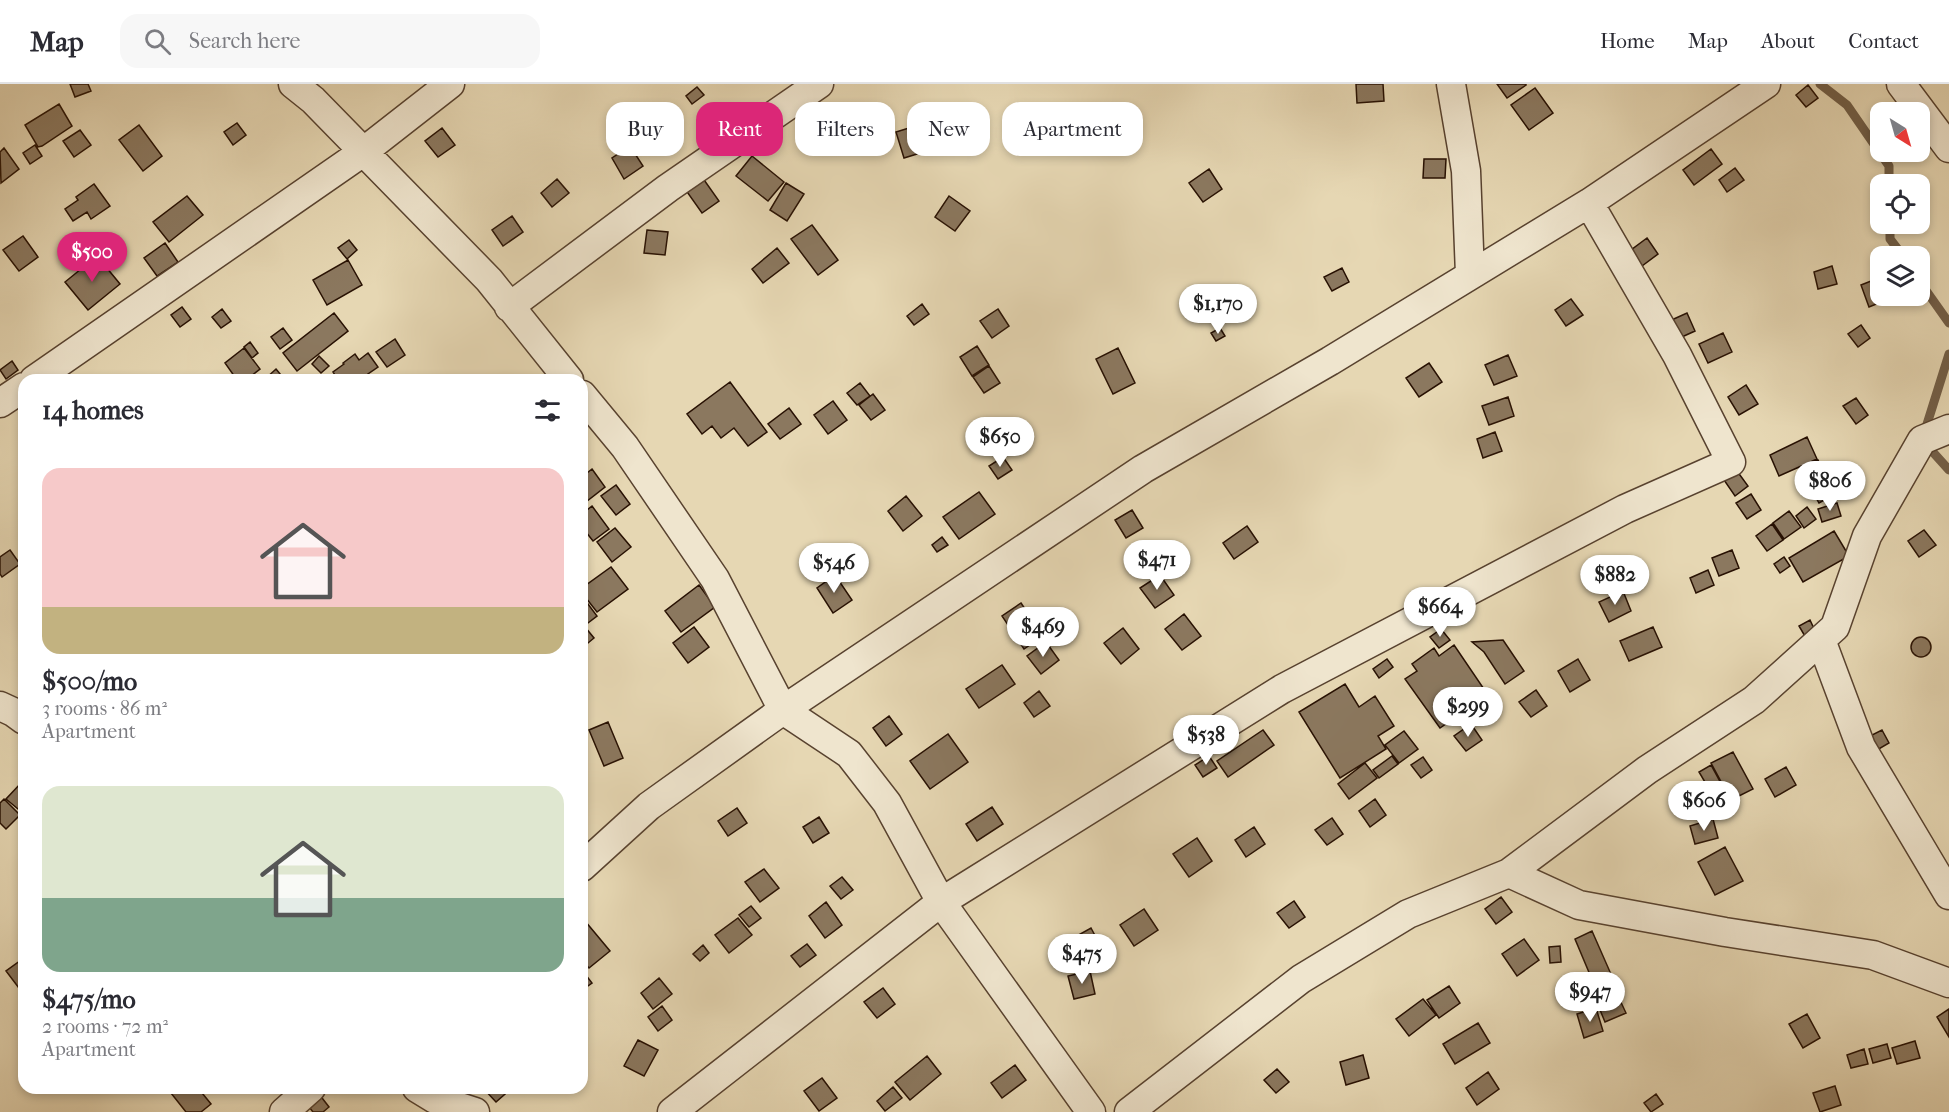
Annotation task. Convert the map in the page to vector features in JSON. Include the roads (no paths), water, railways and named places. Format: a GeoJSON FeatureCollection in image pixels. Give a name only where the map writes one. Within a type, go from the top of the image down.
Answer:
{"type":"FeatureCollection","features":[{"type":"Feature","properties":{"kind":"street"},"geometry":{"type":"LineString","coordinates":[[293,84],[312,100],[489,280],[564,374]]}},
{"type":"Feature","properties":{"kind":"street"},"geometry":{"type":"LineString","coordinates":[[43,374],[363,152],[450,84]]}},
{"type":"Feature","properties":{"kind":"street"},"geometry":{"type":"LineString","coordinates":[[509,307],[668,188],[819,84]]}},
{"type":"Feature","properties":{"kind":"street"},"geometry":{"type":"LineString","coordinates":[[1451,84],[1466,171],[1470,275]]}},
{"type":"Feature","properties":{"kind":"street"},"geometry":{"type":"LineString","coordinates":[[588,862],[649,806],[783,710],[1143,469],[1330,361],[1589,203],[1766,84]]}},
{"type":"Feature","properties":{"kind":"street"},"geometry":{"type":"LineString","coordinates":[[1901,84],[1949,147]]}},
{"type":"Feature","properties":{"kind":"street"},"geometry":{"type":"LineString","coordinates":[[672,1112],[941,902],[1282,689],[1625,508],[1731,462],[1677,355],[1589,203]]}},
{"type":"Feature","properties":{"kind":"street"},"geometry":{"type":"LineString","coordinates":[[0,403],[18,391]]}},
{"type":"Feature","properties":{"kind":"street"},"geometry":{"type":"LineString","coordinates":[[588,402],[625,447],[715,579],[783,710],[849,754],[887,803],[941,902],[1091,1112]]}},
{"type":"Feature","properties":{"kind":"street"},"geometry":{"type":"LineString","coordinates":[[1129,1112],[1301,979],[1408,914],[1509,873],[1647,770],[1754,700],[1835,627],[1867,536],[1922,440],[1949,429]]}},
{"type":"Feature","properties":{"kind":"street"},"geometry":{"type":"LineString","coordinates":[[1821,640],[1861,747],[1949,895]]}},
{"type":"Feature","properties":{"kind":"street"},"geometry":{"type":"LineString","coordinates":[[0,706],[18,716]]}},
{"type":"Feature","properties":{"kind":"street"},"geometry":{"type":"LineString","coordinates":[[1509,873],[1579,905],[1873,956],[1949,983]]}},
{"type":"Feature","properties":{"kind":"street"},"geometry":{"type":"LineString","coordinates":[[284,1112],[304,1094]]}},
{"type":"Feature","properties":{"kind":"street"},"geometry":{"type":"LineString","coordinates":[[427,1094],[435,1099],[475,1112]]}},
{"type":"Feature","properties":{"kind":"waterway"},"geometry":{"type":"LineString","coordinates":[[1820,84],[1847,105],[1889,166],[1889,174]]}},
{"type":"Feature","properties":{"kind":"waterway"},"geometry":{"type":"LineString","coordinates":[[1890,234],[1890,239],[1895,246]]}},
{"type":"Feature","properties":{"kind":"waterway"},"geometry":{"type":"LineString","coordinates":[[1930,296],[1949,323]]}},
{"type":"Feature","properties":{"kind":"waterway"},"geometry":{"type":"LineString","coordinates":[[1949,354],[1922,440],[1949,470]]}}]}
